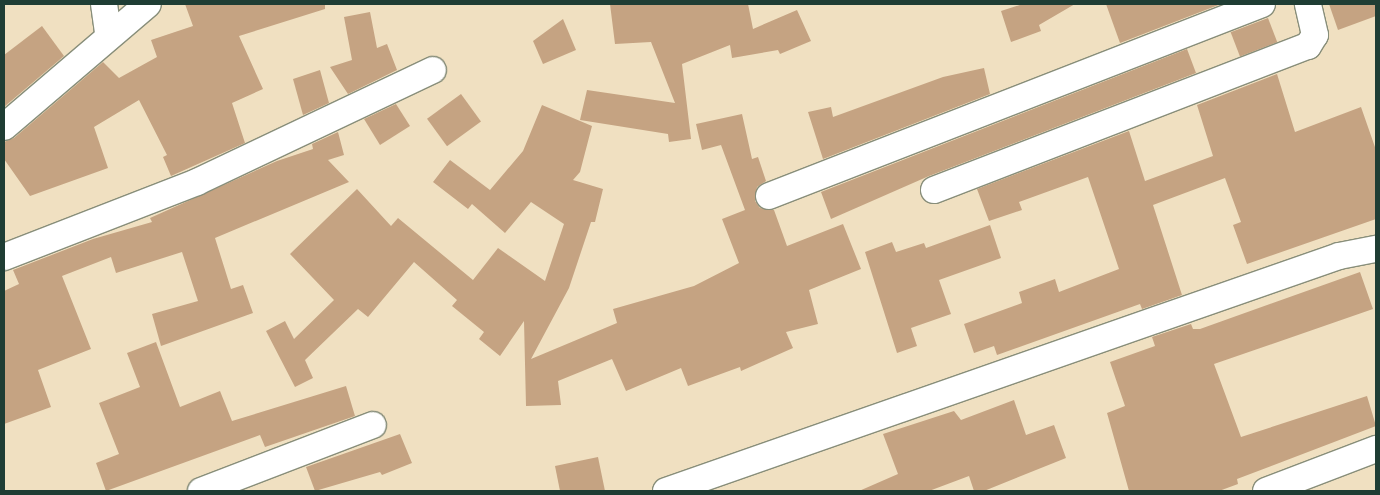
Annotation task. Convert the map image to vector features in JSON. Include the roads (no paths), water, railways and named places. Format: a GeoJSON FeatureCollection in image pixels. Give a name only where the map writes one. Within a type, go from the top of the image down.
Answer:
{"type":"FeatureCollection","features":[{"type":"Feature","properties":{"kind":"street"},"geometry":{"type":"LineString","coordinates":[[104,4],[108,34]]}},
{"type":"Feature","properties":{"kind":"street"},"geometry":{"type":"LineString","coordinates":[[4,127],[108,34],[148,4]]}},
{"type":"Feature","properties":{"kind":"street"},"geometry":{"type":"LineString","coordinates":[[769,196],[1262,4]]}},
{"type":"Feature","properties":{"kind":"street"},"geometry":{"type":"LineString","coordinates":[[934,190],[1308,46],[1315,35],[1308,4]]}},
{"type":"Feature","properties":{"kind":"street"},"geometry":{"type":"LineString","coordinates":[[4,257],[197,182],[433,70]]}},
{"type":"Feature","properties":{"kind":"street"},"geometry":{"type":"LineString","coordinates":[[666,491],[1339,256],[1376,249]]}},
{"type":"Feature","properties":{"kind":"street"},"geometry":{"type":"LineString","coordinates":[[202,491],[373,425]]}},
{"type":"Feature","properties":{"kind":"street"},"geometry":{"type":"LineString","coordinates":[[1266,491],[1376,449]]}}]}
